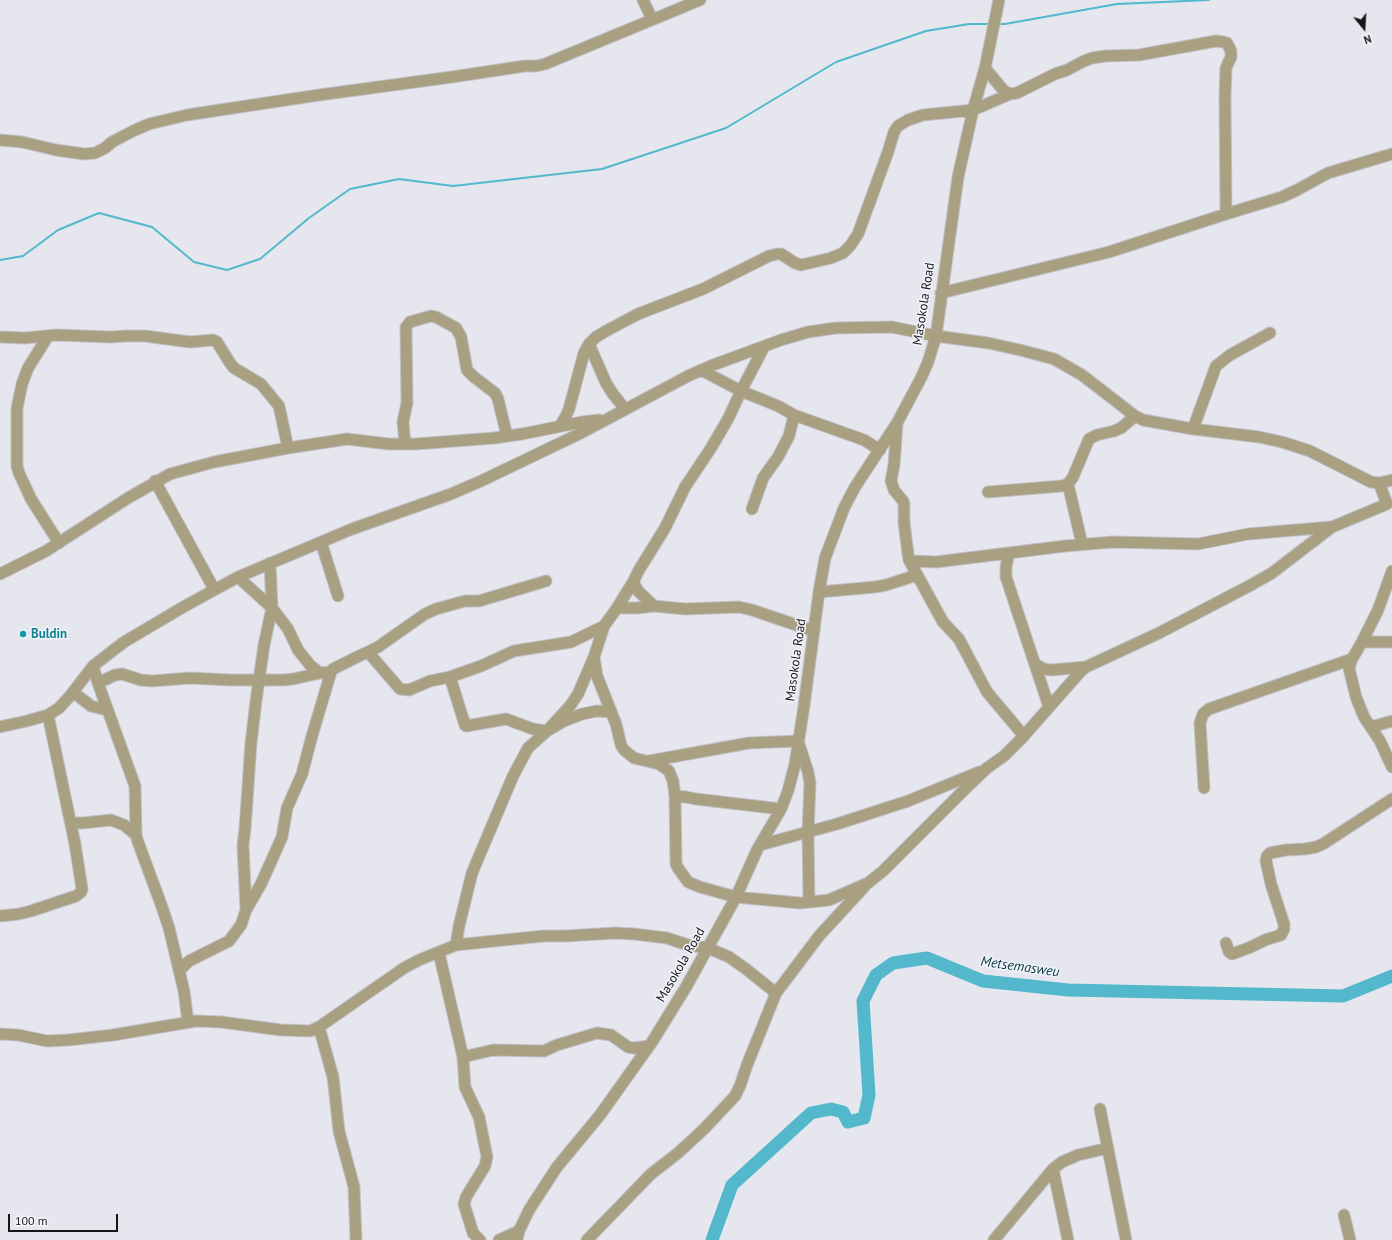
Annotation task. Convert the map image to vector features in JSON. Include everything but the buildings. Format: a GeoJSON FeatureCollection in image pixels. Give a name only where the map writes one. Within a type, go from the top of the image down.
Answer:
{"type":"FeatureCollection","features":[{"type":"Feature","properties":{"kind":"street"},"geometry":{"type":"LineString","coordinates":[[643,0],[652,20]]}},
{"type":"Feature","properties":{"kind":"street"},"geometry":{"type":"LineString","coordinates":[[0,140],[22,142],[56,150],[84,154],[95,153],[102,150],[112,142],[149,124],[187,115],[545,64],[700,0]]}},
{"type":"Feature","properties":{"kind":"street","name":"Masokola Road"},"geometry":{"type":"LineString","coordinates":[[518,1236],[529,1210],[557,1167],[600,1115],[649,1046],[686,987],[736,897],[747,870],[781,809],[788,792],[795,764],[825,558],[844,508],[855,487],[897,423],[922,378],[936,336],[958,177],[973,110],[992,38],[999,0]]}},
{"type":"Feature","properties":{"kind":"street"},"geometry":{"type":"LineString","coordinates":[[560,426],[569,409],[584,353],[589,344],[596,337],[638,314],[703,289],[769,256],[781,254],[801,265],[820,261],[843,253],[858,234],[894,132],[898,126],[908,120],[923,115],[973,110],[1092,58],[1140,55],[1216,41],[1227,43],[1231,51],[1226,68],[1224,96],[1226,214]]}},
{"type":"Feature","properties":{"kind":"street"},"geometry":{"type":"LineString","coordinates":[[985,68],[1004,91],[1010,94]]}},
{"type":"Feature","properties":{"kind":"street"},"geometry":{"type":"LineString","coordinates":[[942,293],[1109,252],[1282,197],[1328,173],[1392,154]]}},
{"type":"Feature","properties":{"kind":"street"},"geometry":{"type":"LineString","coordinates":[[405,444],[403,422],[407,403],[406,327],[410,322],[431,316],[436,317],[456,328],[460,337],[467,370],[495,394],[498,400],[507,436]]}},
{"type":"Feature","properties":{"kind":"street"},"geometry":{"type":"LineString","coordinates":[[0,727],[48,715],[59,708],[93,666],[124,642],[214,589],[238,577],[270,562],[352,529],[446,496],[481,481],[606,420],[688,376],[808,332],[836,328],[892,327],[936,336],[988,343],[1054,359],[1082,375],[1135,416],[1159,424],[1259,437],[1282,442],[1310,451],[1371,482],[1379,483],[1392,480]]}},
{"type":"Feature","properties":{"kind":"street"},"geometry":{"type":"LineString","coordinates":[[1193,429],[1216,366],[1230,355],[1270,333]]}},
{"type":"Feature","properties":{"kind":"street"},"geometry":{"type":"LineString","coordinates":[[0,337],[24,338],[56,335],[111,337],[145,336],[190,342],[213,340],[217,342],[234,368],[261,384],[279,406],[288,448]]}},
{"type":"Feature","properties":{"kind":"street"},"geometry":{"type":"LineString","coordinates":[[48,336],[28,368],[22,384],[17,408],[17,466],[31,499],[59,543]]}},
{"type":"Feature","properties":{"kind":"street"},"geometry":{"type":"LineString","coordinates":[[589,344],[606,383],[625,409]]}},
{"type":"Feature","properties":{"kind":"street"},"geometry":{"type":"LineString","coordinates":[[456,946],[472,873],[513,776],[528,748],[570,706],[574,700],[594,657],[604,626],[617,608],[666,528],[685,487],[728,419],[764,347]]}},
{"type":"Feature","properties":{"kind":"street"},"geometry":{"type":"LineString","coordinates":[[702,370],[741,391],[778,406],[794,415],[864,440],[880,450]]}},
{"type":"Feature","properties":{"kind":"street"},"geometry":{"type":"LineString","coordinates":[[752,509],[763,478],[789,436],[794,415]]}},
{"type":"Feature","properties":{"kind":"street"},"geometry":{"type":"LineString","coordinates":[[988,492],[1062,486],[1068,484],[1073,477],[1089,439],[1097,434],[1114,431],[1120,428],[1135,416]]}},
{"type":"Feature","properties":{"kind":"street"},"geometry":{"type":"LineString","coordinates":[[0,574],[59,543],[99,516],[156,481],[185,469],[227,459],[348,439],[389,444],[405,444],[507,436],[582,422],[606,420]]}},
{"type":"Feature","properties":{"kind":"street"},"geometry":{"type":"LineString","coordinates":[[897,423],[894,465],[891,481],[894,490],[903,500],[904,504],[904,522],[909,560],[943,622],[959,639],[987,692],[1024,736]]}},
{"type":"Feature","properties":{"kind":"street"},"geometry":{"type":"LineString","coordinates":[[156,481],[214,589]]}},
{"type":"Feature","properties":{"kind":"street"},"geometry":{"type":"LineString","coordinates":[[909,560],[936,562],[1082,544],[1120,542],[1198,544],[1248,534],[1332,527],[1390,506],[1379,483]]}},
{"type":"Feature","properties":{"kind":"street"},"geometry":{"type":"LineString","coordinates":[[1068,484],[1082,544]]}},
{"type":"Feature","properties":{"kind":"street"},"geometry":{"type":"LineString","coordinates":[[587,1240],[651,1174],[678,1153],[704,1129],[735,1096],[776,993],[819,936],[868,883],[882,871],[925,827],[987,768],[1004,756],[1024,736],[1080,671],[1159,633],[1272,573],[1332,527]]}},
{"type":"Feature","properties":{"kind":"street"},"geometry":{"type":"LineString","coordinates":[[321,542],[338,596]]}},
{"type":"Feature","properties":{"kind":"street"},"geometry":{"type":"LineString","coordinates":[[1010,553],[1006,567],[1006,577],[1049,707]]}},
{"type":"Feature","properties":{"kind":"street"},"geometry":{"type":"LineString","coordinates":[[246,910],[243,845],[252,737],[264,645],[272,608],[270,562]]}},
{"type":"Feature","properties":{"kind":"street"},"geometry":{"type":"LineString","coordinates":[[1392,571],[1378,610],[1352,659],[1350,668],[1354,691],[1364,717],[1380,741],[1392,767]]}},
{"type":"Feature","properties":{"kind":"street"},"geometry":{"type":"LineString","coordinates":[[819,592],[875,587],[917,575]]}},
{"type":"Feature","properties":{"kind":"street"},"geometry":{"type":"LineString","coordinates":[[238,577],[272,608],[288,629],[298,650],[310,666],[320,673]]}},
{"type":"Feature","properties":{"kind":"street"},"geometry":{"type":"LineString","coordinates":[[180,970],[193,959],[229,941],[241,925],[246,910],[261,884],[282,837],[287,808],[302,774],[333,669],[378,647],[424,614],[436,609],[457,602],[479,601],[546,581]]}},
{"type":"Feature","properties":{"kind":"street"},"geometry":{"type":"LineString","coordinates":[[633,582],[642,595],[654,606]]}},
{"type":"Feature","properties":{"kind":"street"},"geometry":{"type":"LineString","coordinates":[[617,608],[654,606],[685,609],[740,607],[814,631]]}},
{"type":"Feature","properties":{"kind":"street"},"geometry":{"type":"LineString","coordinates":[[368,652],[400,689],[409,690],[430,681],[450,677],[481,666],[514,652],[571,642],[604,626]]}},
{"type":"Feature","properties":{"kind":"street"},"geometry":{"type":"LineString","coordinates":[[1362,642],[1392,642]]}},
{"type":"Feature","properties":{"kind":"street"},"geometry":{"type":"LineString","coordinates":[[594,657],[597,676],[616,724],[620,745],[634,758],[659,764],[669,770],[673,781],[675,796],[676,864],[688,882],[700,888],[736,897],[800,903],[829,900],[868,883]]}},
{"type":"Feature","properties":{"kind":"street"},"geometry":{"type":"LineString","coordinates":[[1204,788],[1200,723],[1203,714],[1209,709],[1352,659]]}},
{"type":"Feature","properties":{"kind":"street"},"geometry":{"type":"LineString","coordinates":[[1035,664],[1044,669],[1051,670],[1086,667]]}},
{"type":"Feature","properties":{"kind":"street"},"geometry":{"type":"LineString","coordinates":[[93,666],[107,710],[135,786],[136,835],[162,907],[176,954],[184,991],[188,1022]]}},
{"type":"Feature","properties":{"kind":"street"},"geometry":{"type":"LineString","coordinates":[[98,683],[115,675],[122,674],[141,680],[152,681],[190,678],[259,680],[293,679],[331,672]]}},
{"type":"Feature","properties":{"kind":"street"},"geometry":{"type":"LineString","coordinates":[[450,677],[466,726],[506,719],[533,729],[546,731],[564,721],[582,714],[597,711],[611,712]]}},
{"type":"Feature","properties":{"kind":"street"},"geometry":{"type":"LineString","coordinates":[[73,692],[91,706],[107,710]]}},
{"type":"Feature","properties":{"kind":"street"},"geometry":{"type":"LineString","coordinates":[[0,916],[31,911],[76,896],[81,892],[82,882],[71,823],[48,715]]}},
{"type":"Feature","properties":{"kind":"street"},"geometry":{"type":"LineString","coordinates":[[1371,727],[1392,720]]}},
{"type":"Feature","properties":{"kind":"street"},"geometry":{"type":"LineString","coordinates":[[649,761],[749,743],[798,741],[810,783],[808,832],[809,902]]}},
{"type":"Feature","properties":{"kind":"street"},"geometry":{"type":"LineString","coordinates":[[760,845],[837,824],[908,801],[987,768]]}},
{"type":"Feature","properties":{"kind":"street"},"geometry":{"type":"LineString","coordinates":[[675,796],[781,809]]}},
{"type":"Feature","properties":{"kind":"street"},"geometry":{"type":"LineString","coordinates":[[1226,943],[1232,954],[1281,935],[1284,929],[1284,924],[1271,884],[1266,861],[1267,856],[1270,853],[1316,847],[1392,798]]}},
{"type":"Feature","properties":{"kind":"street"},"geometry":{"type":"LineString","coordinates":[[71,823],[111,820],[124,825],[136,835]]}},
{"type":"Feature","properties":{"kind":"street"},"geometry":{"type":"LineString","coordinates":[[0,1034],[18,1035],[48,1041],[68,1040],[113,1035],[188,1022],[221,1022],[281,1030],[310,1031],[319,1027],[404,968],[419,960],[456,946],[544,936],[615,933],[667,938],[688,945],[708,948],[729,957],[776,993]]}},
{"type":"Feature","properties":{"kind":"street"},"geometry":{"type":"LineString","coordinates":[[439,953],[463,1057],[466,1092],[479,1117],[487,1157],[485,1166],[466,1197],[464,1204],[473,1233],[480,1240]]}},
{"type":"Feature","properties":{"kind":"street"},"geometry":{"type":"LineString","coordinates":[[176,954],[185,958],[193,959]]}},
{"type":"Feature","properties":{"kind":"street"},"geometry":{"type":"LineString","coordinates":[[319,1027],[333,1077],[339,1131],[354,1186],[356,1240]]}},
{"type":"Feature","properties":{"kind":"street"},"geometry":{"type":"LineString","coordinates":[[463,1057],[501,1050],[544,1051],[557,1045],[597,1033],[611,1035],[628,1048],[649,1046]]}},
{"type":"Feature","properties":{"kind":"street"},"geometry":{"type":"LineString","coordinates":[[1100,1110],[1126,1240]]}},
{"type":"Feature","properties":{"kind":"street"},"geometry":{"type":"LineString","coordinates":[[994,1240],[1054,1169],[1068,1158],[1108,1148]]}},
{"type":"Feature","properties":{"kind":"street"},"geometry":{"type":"LineString","coordinates":[[1054,1169],[1068,1240]]}},
{"type":"Feature","properties":{"kind":"street"},"geometry":{"type":"LineString","coordinates":[[1344,1216],[1350,1240]]}},
{"type":"Feature","properties":{"kind":"street"},"geometry":{"type":"LineString","coordinates":[[499,1240],[518,1236]]}},
{"type":"Feature","properties":{"kind":"waterway"},"geometry":{"type":"LineString","coordinates":[[998,24],[1117,4],[1209,0]]}},
{"type":"Feature","properties":{"kind":"waterway"},"geometry":{"type":"LineString","coordinates":[[0,260],[23,256],[58,230],[99,213],[152,227],[194,262],[227,270],[260,259],[309,218],[350,189],[399,179],[453,186],[602,169],[726,128],[836,62],[926,31],[969,24],[989,24]]}},
{"type":"Feature","properties":{"kind":"waterway","name":"Metsemasweu"},"geometry":{"type":"LineString","coordinates":[[712,1240],[732,1185],[811,1113],[831,1109],[843,1112],[848,1122],[864,1118],[869,1095],[863,1001],[876,975],[893,963],[927,958],[983,981],[1068,990],[1343,996],[1392,976]]}},
{"type":"Feature","properties":{"kind":"place","name":"Buldin"},"geometry":{"type":"Point","coordinates":[23,634]}}]}
